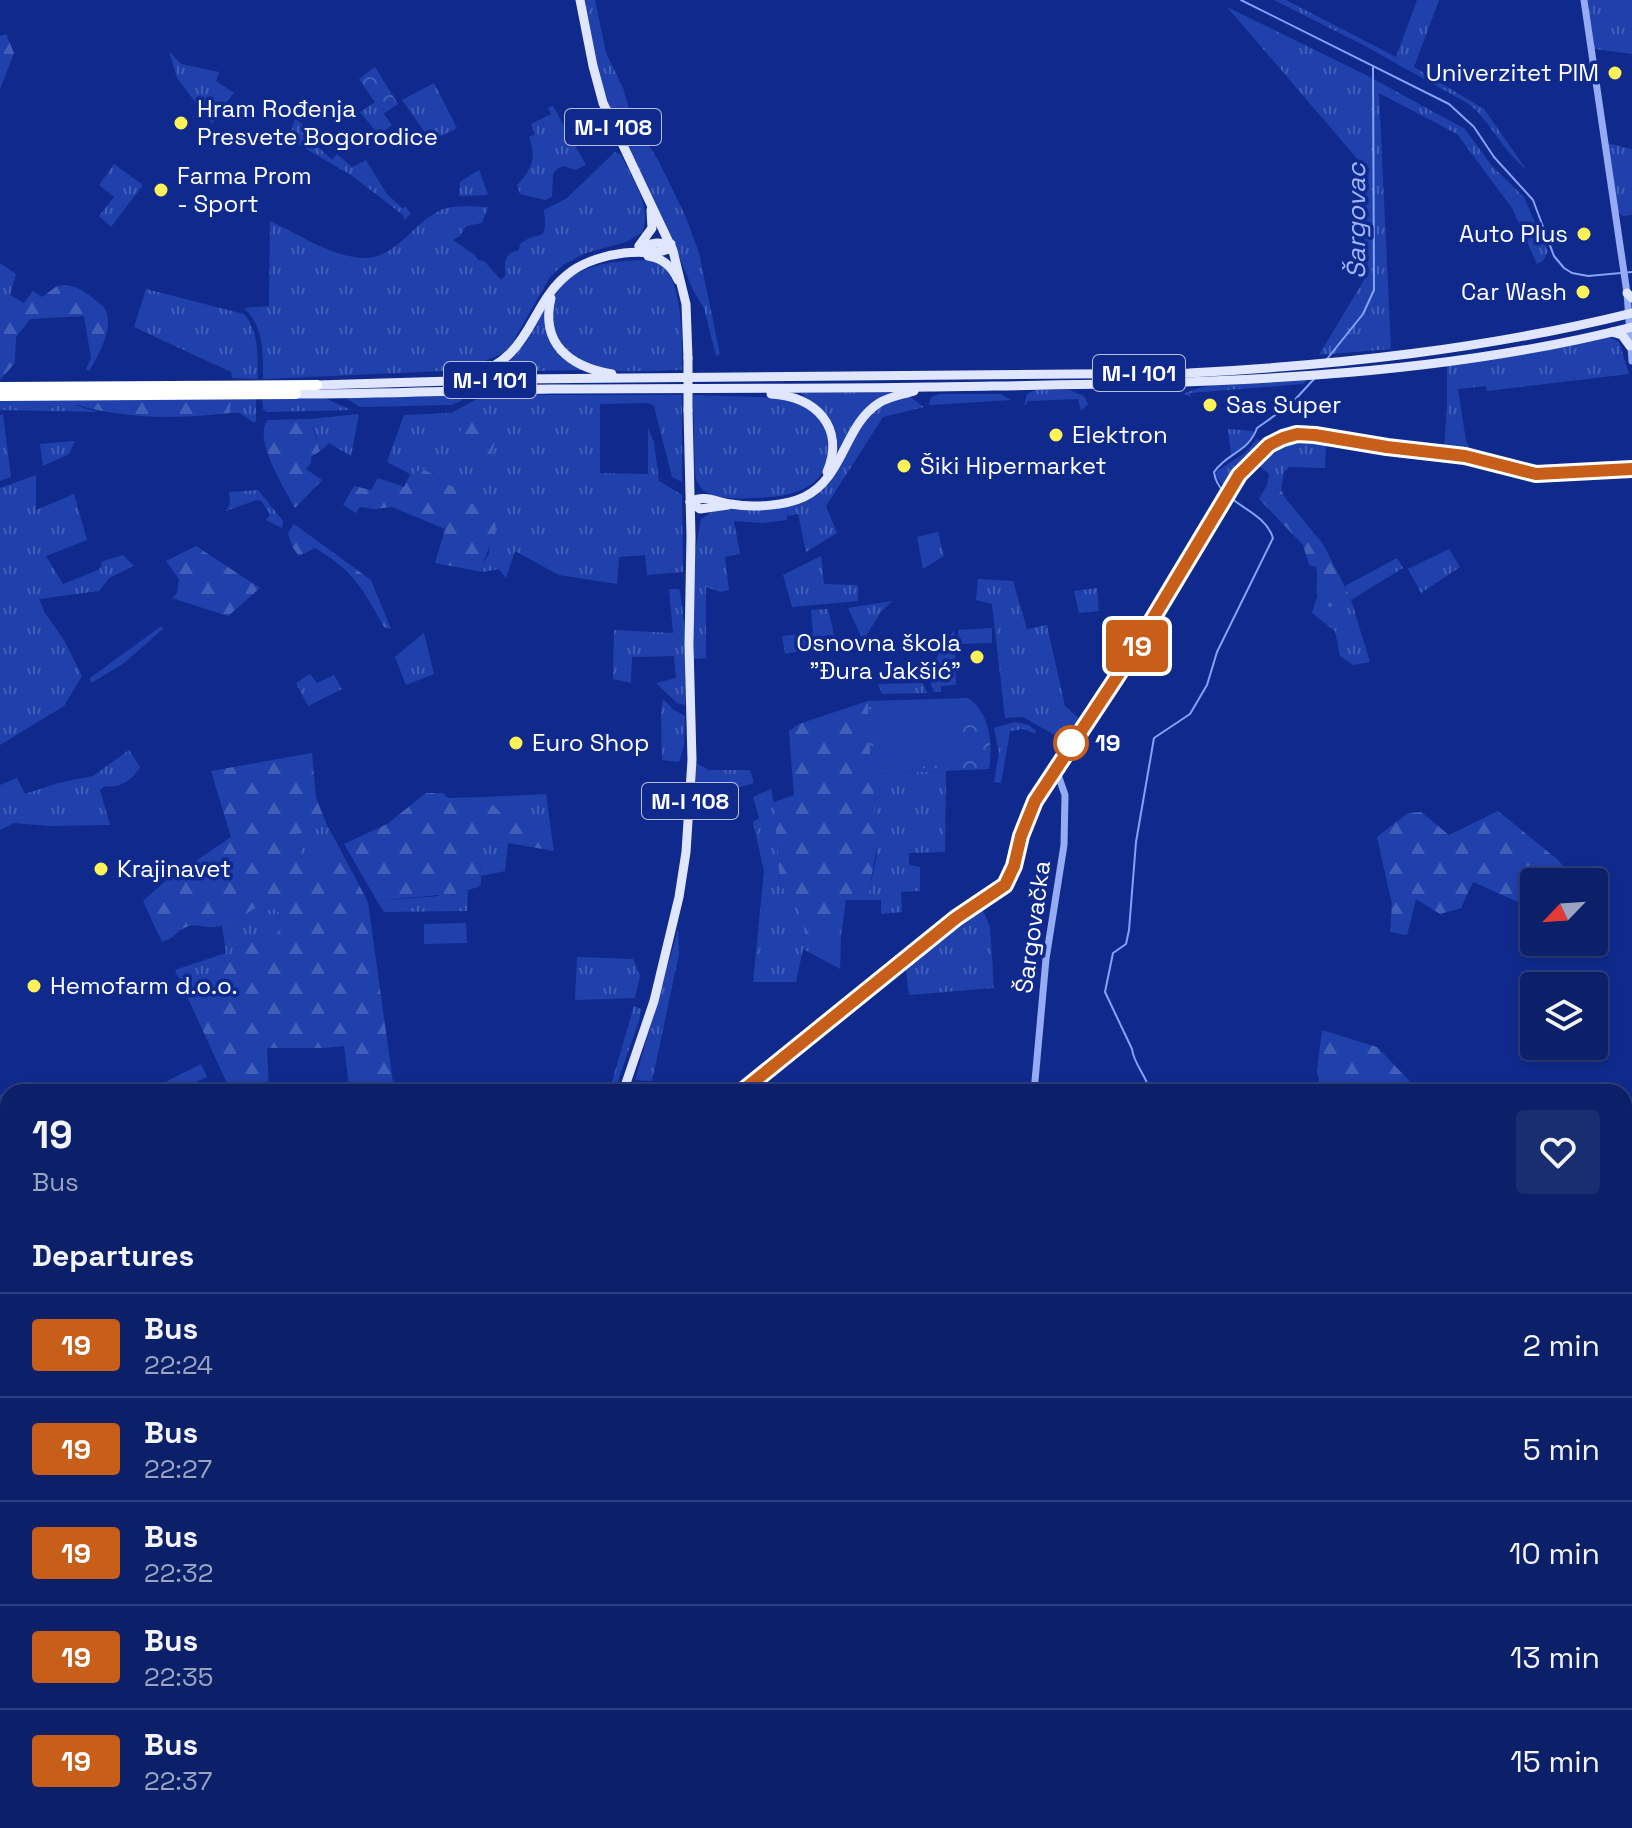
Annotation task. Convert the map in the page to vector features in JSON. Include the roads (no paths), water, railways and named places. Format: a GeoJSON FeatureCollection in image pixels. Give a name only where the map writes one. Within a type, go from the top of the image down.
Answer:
{"type":"FeatureCollection","features":[{"type":"Feature","properties":{"kind":"highway","name":"M-I 101"},"geometry":{"type":"LineString","coordinates":[[0,396],[249,390],[317,385]]}},
{"type":"Feature","properties":{"kind":"highway","name":"M-I 101"},"geometry":{"type":"LineString","coordinates":[[0,387],[249,390]]}},
{"type":"Feature","properties":{"kind":"highway","name":"M-I 101"},"geometry":{"type":"LineString","coordinates":[[267,389],[296,394]]}},
{"type":"Feature","properties":{"kind":"main road","name":"M-I 108"},"geometry":{"type":"LineString","coordinates":[[580,0],[601,97],[671,246],[688,322],[692,760],[686,852],[679,897],[654,1001],[626,1084]]}},
{"type":"Feature","properties":{"kind":"main road"},"geometry":{"type":"LineString","coordinates":[[412,383],[467,377],[498,364],[515,349],[571,271],[639,246],[652,228],[652,214],[642,184]]}},
{"type":"Feature","properties":{"kind":"main road"},"geometry":{"type":"LineString","coordinates":[[639,246],[657,243],[671,246]]}},
{"type":"Feature","properties":{"kind":"main road"},"geometry":{"type":"LineString","coordinates":[[626,253],[653,253],[671,246]]}},
{"type":"Feature","properties":{"kind":"main road"},"geometry":{"type":"LineString","coordinates":[[626,253],[658,258],[668,264],[684,295]]}},
{"type":"Feature","properties":{"kind":"main road"},"geometry":{"type":"LineString","coordinates":[[553,292],[548,313],[549,330],[567,356],[591,370],[663,377]]}},
{"type":"Feature","properties":{"kind":"main road","name":"M-I 101"},"geometry":{"type":"LineString","coordinates":[[317,385],[663,377],[1189,373],[1343,363],[1472,347],[1630,314]]}},
{"type":"Feature","properties":{"kind":"main road","name":"M-I 101"},"geometry":{"type":"LineString","coordinates":[[296,394],[1084,386],[1369,371],[1549,346],[1631,327]]}},
{"type":"Feature","properties":{"kind":"main road"},"geometry":{"type":"LineString","coordinates":[[1612,332],[1622,335],[1631,343]]}},
{"type":"Feature","properties":{"kind":"main road"},"geometry":{"type":"LineString","coordinates":[[690,502],[700,509],[711,504],[791,502],[809,495],[832,473],[869,410],[886,398],[927,387]]}},
{"type":"Feature","properties":{"kind":"main road"},"geometry":{"type":"LineString","coordinates":[[704,389],[714,393],[786,395],[800,399],[815,409],[827,424],[833,449],[827,470],[815,489]]}},
{"type":"Feature","properties":{"kind":"main road"},"geometry":{"type":"LineString","coordinates":[[689,474],[696,489],[711,504]]}},
{"type":"Feature","properties":{"kind":"main road"},"geometry":{"type":"LineString","coordinates":[[691,537],[698,518],[711,504]]}},
{"type":"Feature","properties":{"kind":"street"},"geometry":{"type":"LineString","coordinates":[[1584,0],[1621,262],[1629,298],[1632,361]]}},
{"type":"Feature","properties":{"kind":"street"},"geometry":{"type":"LineString","coordinates":[[1610,318],[1623,312],[1629,298]]}},
{"type":"Feature","properties":{"kind":"street","name":"Šargovačka"},"geometry":{"type":"LineString","coordinates":[[1035,1084],[1046,959],[1064,845],[1065,795],[1056,769],[1128,660],[1247,466],[1266,448],[1297,434],[1465,456],[1536,474],[1629,470]]}},
{"type":"Feature","properties":{"kind":"waterway"},"geometry":{"type":"LineString","coordinates":[[1241,0],[1449,104],[1474,127],[1494,157],[1533,200],[1554,256],[1564,268],[1588,276],[1632,272]]}},
{"type":"Feature","properties":{"kind":"waterway","name":"Šargovac"},"geometry":{"type":"LineString","coordinates":[[1327,359],[1363,314],[1374,290],[1373,66]]}},
{"type":"Feature","properties":{"kind":"waterway"},"geometry":{"type":"LineString","coordinates":[[1147,1084],[1105,992],[1113,953],[1126,944],[1129,930],[1136,842],[1154,738],[1190,714],[1207,685],[1217,652],[1273,538],[1261,520],[1224,492],[1214,472],[1248,443],[1257,428],[1291,404],[1314,379]]}},
{"type":"Feature","properties":{"kind":"place","name":"Univerzitet PIM"},"geometry":{"type":"Point","coordinates":[1615,73]}},
{"type":"Feature","properties":{"kind":"place","name":"Hram Rođenja Presvete Bogorodice"},"geometry":{"type":"Point","coordinates":[181,123]}},
{"type":"Feature","properties":{"kind":"place","name":"Farma Prom - Sport"},"geometry":{"type":"Point","coordinates":[161,190]}},
{"type":"Feature","properties":{"kind":"place","name":"Auto Plus"},"geometry":{"type":"Point","coordinates":[1584,234]}},
{"type":"Feature","properties":{"kind":"place","name":"Car Wash"},"geometry":{"type":"Point","coordinates":[1583,292]}},
{"type":"Feature","properties":{"kind":"place","name":"Sas Super"},"geometry":{"type":"Point","coordinates":[1210,405]}},
{"type":"Feature","properties":{"kind":"place","name":"Elektron"},"geometry":{"type":"Point","coordinates":[1056,435]}},
{"type":"Feature","properties":{"kind":"place","name":"Šiki Hipermarket"},"geometry":{"type":"Point","coordinates":[904,466]}},
{"type":"Feature","properties":{"kind":"place","name":"Osnovna škola \"Đura Jakšić\""},"geometry":{"type":"Point","coordinates":[977,657]}},
{"type":"Feature","properties":{"kind":"place","name":"Euro Shop"},"geometry":{"type":"Point","coordinates":[516,743]}},
{"type":"Feature","properties":{"kind":"place","name":"19"},"geometry":{"type":"Point","coordinates":[1071,743]}},
{"type":"Feature","properties":{"kind":"place","name":"Krajinavet"},"geometry":{"type":"Point","coordinates":[101,869]}},
{"type":"Feature","properties":{"kind":"place","name":"Hemofarm d.o.o."},"geometry":{"type":"Point","coordinates":[34,986]}}]}
